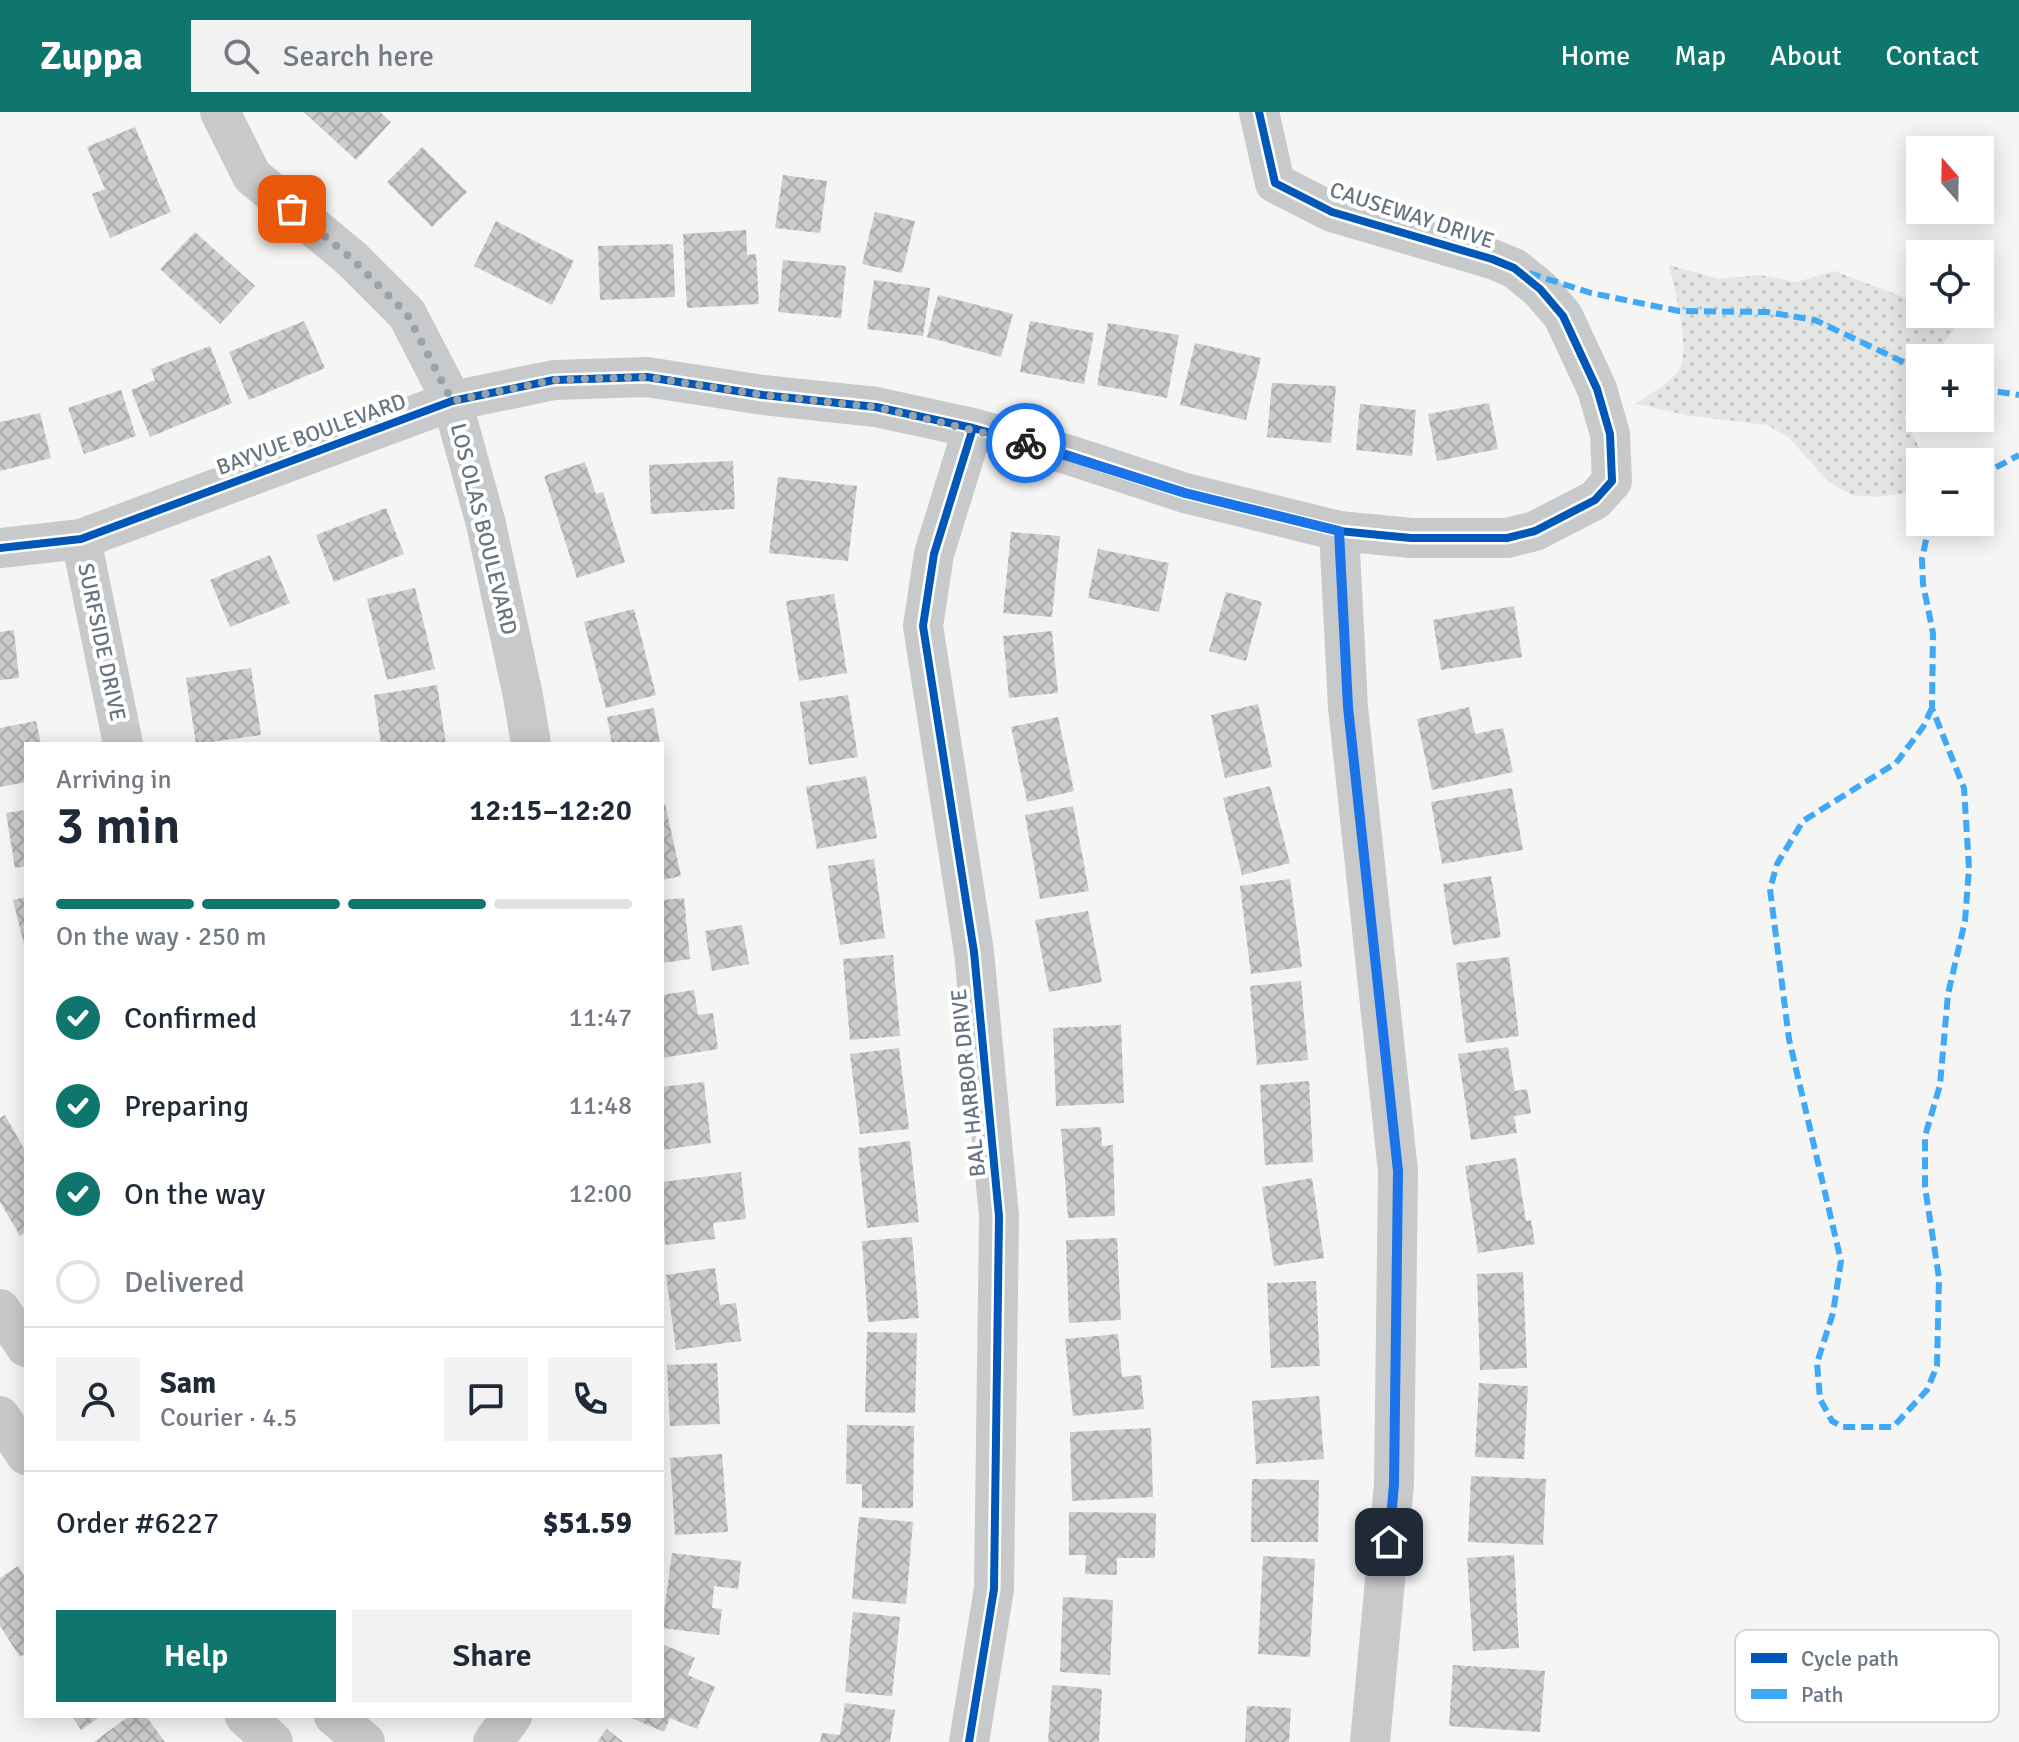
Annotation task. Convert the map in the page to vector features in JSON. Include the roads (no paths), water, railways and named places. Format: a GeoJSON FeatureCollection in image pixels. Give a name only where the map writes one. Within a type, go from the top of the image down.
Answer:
{"type":"FeatureCollection","features":[{"type":"Feature","properties":{"kind":"street","name":"LOS OLAS BOULEVARD"},"geometry":{"type":"LineString","coordinates":[[220,112],[252,176],[352,259],[407,314],[452,401],[486,524],[531,742]]}},
{"type":"Feature","properties":{"kind":"street","name":"CAUSEWAY DRIVE"},"geometry":{"type":"LineString","coordinates":[[1259,112],[1275,183],[1332,212],[1438,242],[1514,268],[1540,289],[1563,316],[1597,389],[1610,434],[1612,481]]}},
{"type":"Feature","properties":{"kind":"street","name":"BAYVUE BOULEVARD"},"geometry":{"type":"LineString","coordinates":[[0,548],[81,539],[452,401],[554,380],[647,377],[763,395],[876,407],[973,428],[1185,493],[1339,531],[1411,538],[1507,538],[1535,531],[1595,500],[1612,481]]}},
{"type":"Feature","properties":{"kind":"street","name":"BAL HARBOR DRIVE"},"geometry":{"type":"LineString","coordinates":[[969,1742],[994,1589],[999,1216],[974,952],[923,626],[934,554],[973,428]]}},
{"type":"Feature","properties":{"kind":"street"},"geometry":{"type":"LineString","coordinates":[[1339,531],[1348,707],[1398,1171],[1394,1484],[1370,1742]]}},
{"type":"Feature","properties":{"kind":"street","name":"SURFSIDE DRIVE"},"geometry":{"type":"LineString","coordinates":[[81,539],[123,742]]}},
{"type":"Feature","properties":{"kind":"street"},"geometry":{"type":"LineString","coordinates":[[0,1416],[24,1452]]}},
{"type":"Feature","properties":{"kind":"street"},"geometry":{"type":"LineString","coordinates":[[247,1718],[273,1742]]}},
{"type":"Feature","properties":{"kind":"street"},"geometry":{"type":"LineString","coordinates":[[336,1718],[365,1742]]}},
{"type":"Feature","properties":{"kind":"street"},"geometry":{"type":"LineString","coordinates":[[493,1742],[511,1718]]}}]}
